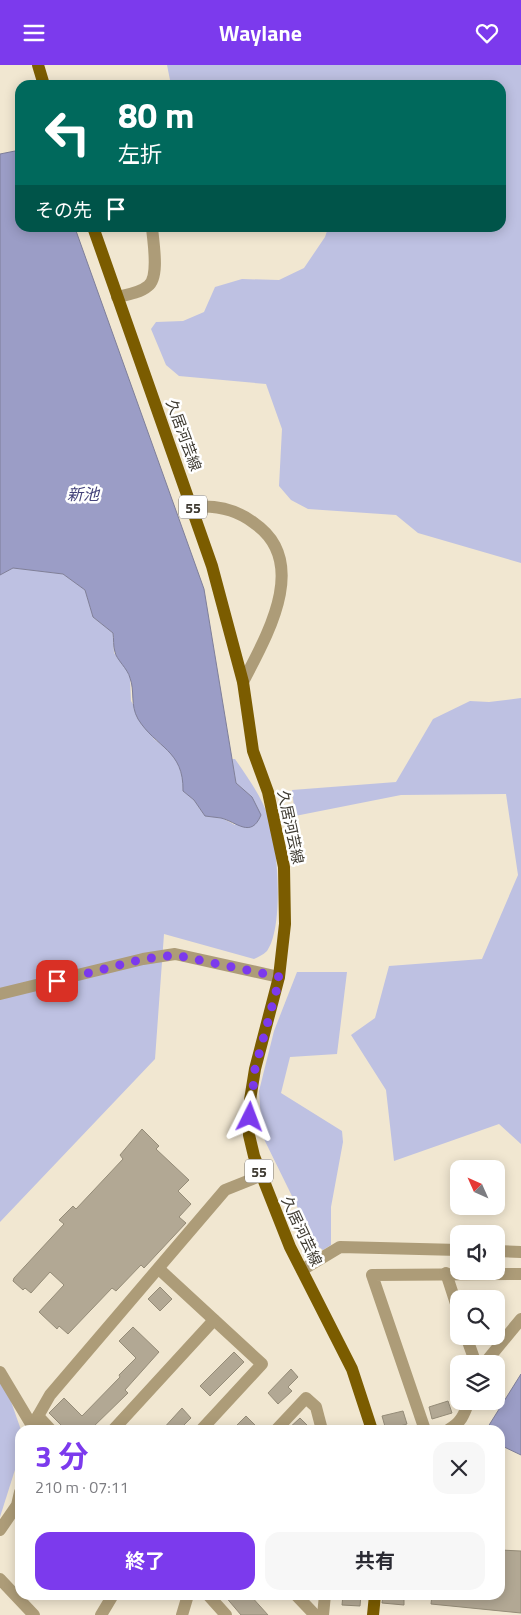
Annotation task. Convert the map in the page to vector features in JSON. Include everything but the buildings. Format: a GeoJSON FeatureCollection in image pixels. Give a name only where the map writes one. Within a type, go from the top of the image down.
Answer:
{"type":"FeatureCollection","features":[{"type":"Feature","properties":{"kind":"main road"},"geometry":{"type":"LineString","coordinates":[[38,65],[42,80]]}},
{"type":"Feature","properties":{"kind":"main road","name":"久居河芸線"},"geometry":{"type":"LineString","coordinates":[[95,232],[193,507],[223,602],[243,682],[253,751],[268,793],[284,867],[285,924],[280,977],[255,1069],[250,1100],[249,1135],[260,1175],[302,1270],[352,1369],[370,1425]]}},
{"type":"Feature","properties":{"kind":"main road"},"geometry":{"type":"LineString","coordinates":[[373,1615],[374,1600]]}},
{"type":"Feature","properties":{"kind":"street"},"geometry":{"type":"LineString","coordinates":[[117,297],[148,287],[152,280],[154,261],[152,232]]}},
{"type":"Feature","properties":{"kind":"street"},"geometry":{"type":"LineString","coordinates":[[193,507],[210,505],[225,508],[250,519],[262,528],[278,554],[282,581],[280,597],[243,682]]}},
{"type":"Feature","properties":{"kind":"street"},"geometry":{"type":"LineString","coordinates":[[0,993],[143,959],[175,955],[280,977]]}},
{"type":"Feature","properties":{"kind":"street"},"geometry":{"type":"LineString","coordinates":[[35,1425],[38,1416],[50,1395],[225,1190],[260,1175]]}},
{"type":"Feature","properties":{"kind":"street"},"geometry":{"type":"LineString","coordinates":[[302,1270],[340,1247],[450,1250]]}},
{"type":"Feature","properties":{"kind":"street"},"geometry":{"type":"LineString","coordinates":[[505,1251],[521,1252]]}},
{"type":"Feature","properties":{"kind":"street"},"geometry":{"type":"LineString","coordinates":[[159,1269],[262,1364],[206,1425]]}},
{"type":"Feature","properties":{"kind":"street"},"geometry":{"type":"LineString","coordinates":[[446,1273],[452,1290]]}},
{"type":"Feature","properties":{"kind":"street"},"geometry":{"type":"LineString","coordinates":[[423,1425],[372,1275],[446,1273],[521,1274]]}},
{"type":"Feature","properties":{"kind":"street"},"geometry":{"type":"LineString","coordinates":[[491,1355],[521,1319]]}},
{"type":"Feature","properties":{"kind":"street"},"geometry":{"type":"LineString","coordinates":[[118,1425],[214,1320]]}},
{"type":"Feature","properties":{"kind":"street"},"geometry":{"type":"LineString","coordinates":[[0,1371],[31,1425]]}},
{"type":"Feature","properties":{"kind":"street"},"geometry":{"type":"LineString","coordinates":[[281,1425],[306,1398],[316,1407],[321,1425]]}},
{"type":"Feature","properties":{"kind":"street"},"geometry":{"type":"LineString","coordinates":[[457,1425],[463,1417],[465,1410]]}},
{"type":"Feature","properties":{"kind":"street"},"geometry":{"type":"LineString","coordinates":[[38,1416],[46,1425]]}},
{"type":"Feature","properties":{"kind":"street"},"geometry":{"type":"LineString","coordinates":[[0,1531],[15,1513]]}},
{"type":"Feature","properties":{"kind":"street"},"geometry":{"type":"LineString","coordinates":[[0,1579],[15,1595]]}},
{"type":"Feature","properties":{"kind":"street"},"geometry":{"type":"LineString","coordinates":[[20,1600],[34,1615]]}},
{"type":"Feature","properties":{"kind":"street"},"geometry":{"type":"LineString","coordinates":[[100,1615],[110,1600]]}},
{"type":"Feature","properties":{"kind":"street"},"geometry":{"type":"LineString","coordinates":[[182,1615],[186,1600]]}},
{"type":"Feature","properties":{"kind":"street"},"geometry":{"type":"LineString","coordinates":[[212,1600],[226,1615]]}},
{"type":"Feature","properties":{"kind":"street"},"geometry":{"type":"LineString","coordinates":[[301,1600],[315,1615]]}},
{"type":"Feature","properties":{"kind":"street"},"geometry":{"type":"LineString","coordinates":[[324,1615],[325,1600]]}},
{"type":"Feature","properties":{"kind":"shaded area"},"geometry":{"type":"Polygon","coordinates":[[[167,65],[521,65],[521,563],[418,533],[396,515],[308,509],[291,500],[279,486],[282,429],[266,384],[179,376],[166,365],[151,329],[156,322],[183,321],[204,312],[215,287],[242,279],[279,280],[304,268],[327,232],[506,232],[506,80],[170,80],[167,65]]]}},
{"type":"Feature","properties":{"kind":"shaded area"},"geometry":{"type":"Polygon","coordinates":[[[13,568],[63,574],[85,590],[93,617],[113,633],[114,653],[125,666],[130,677],[131,701],[154,739],[173,753],[184,777],[183,791],[194,800],[205,816],[222,818],[235,825],[252,797],[236,783],[232,759],[235,759],[259,795],[269,819],[275,848],[278,887],[276,924],[272,940],[267,951],[254,959],[164,934],[155,1059],[0,1222],[0,575],[13,568]]]}},
{"type":"Feature","properties":{"kind":"shaded area"},"geometry":{"type":"Polygon","coordinates":[[[521,698],[521,1144],[499,1124],[394,1161],[386,1090],[351,1035],[375,1018],[389,966],[482,959],[518,875],[506,794],[401,795],[295,816],[292,790],[396,782],[433,719],[470,701],[489,702],[521,698]]]}},
{"type":"Feature","properties":{"kind":"shaded area"},"geometry":{"type":"Polygon","coordinates":[[[297,972],[347,972],[337,1054],[290,1057],[281,1093],[342,1131],[343,1142],[331,1207],[331,1245],[323,1250],[316,1245],[262,1135],[259,1091],[274,1031],[297,972]]]}},
{"type":"Feature","properties":{"kind":"shaded area"},"geometry":{"type":"Polygon","coordinates":[[[0,1380],[6,1387],[19,1425],[15,1425],[15,1470],[0,1517],[0,1380]]]}},
{"type":"Feature","properties":{"kind":"water","name":"新池"},"geometry":{"type":"Polygon","coordinates":[[[15,151],[15,232],[76,232],[204,589],[236,783],[252,797],[261,815],[253,826],[248,828],[221,818],[205,816],[194,800],[183,791],[182,777],[174,758],[145,729],[138,719],[134,709],[129,675],[116,655],[113,633],[93,617],[85,590],[63,574],[13,568],[0,575],[0,154],[15,151]]]}},
{"type":"Feature","properties":{"kind":"water"},"geometry":{"type":"Polygon","coordinates":[[[521,1374],[521,1455],[505,1447],[505,1425],[489,1425],[498,1410],[505,1410],[505,1400],[521,1374]]]}},
{"type":"Feature","properties":{"kind":"route"},"geometry":{"type":"LineString","coordinates":[[57,981],[143,959],[175,955],[280,977],[255,1069],[250,1100],[250,1117]]}}]}
